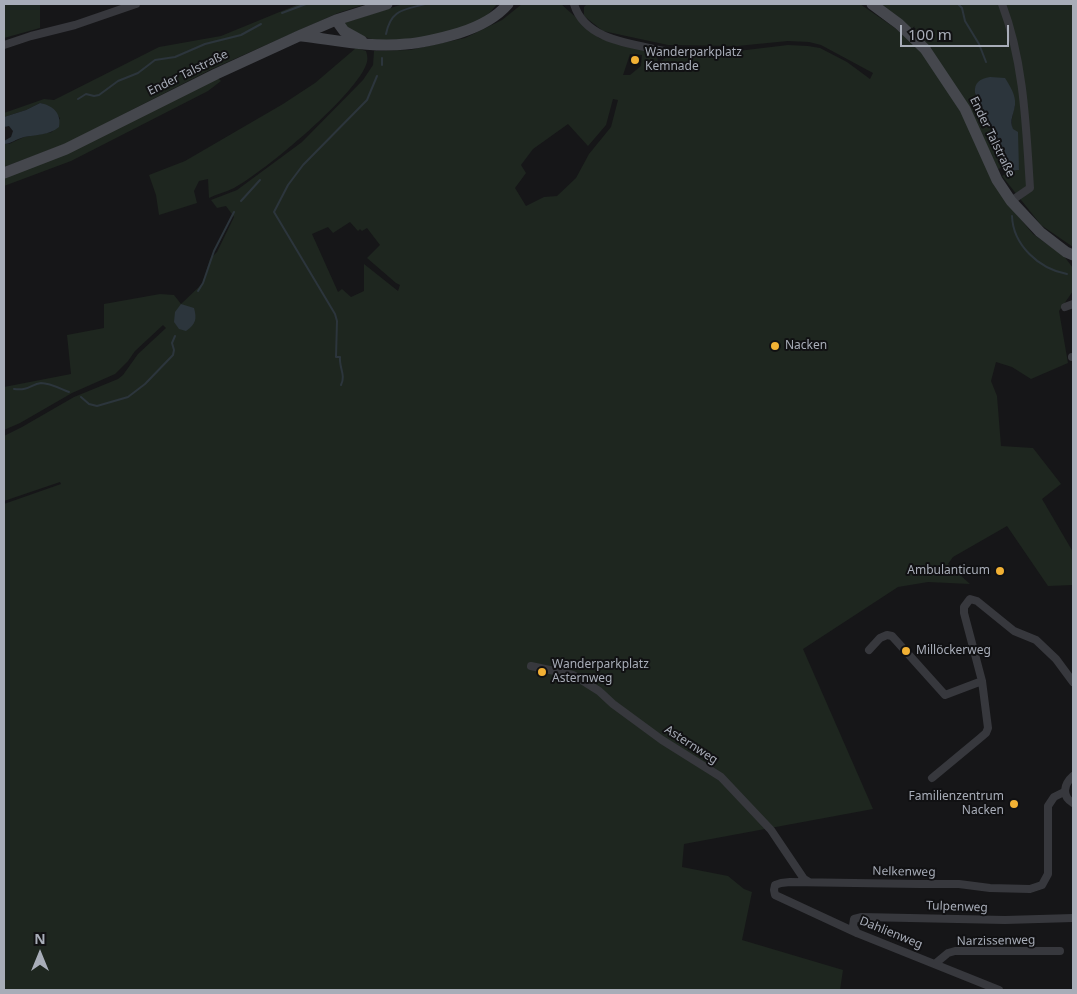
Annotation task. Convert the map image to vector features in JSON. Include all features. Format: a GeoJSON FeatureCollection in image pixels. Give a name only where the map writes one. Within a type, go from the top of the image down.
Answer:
{"type":"FeatureCollection","features":[{"type":"Feature","properties":{"kind":"main road","name":"Ender Talstraße"},"geometry":{"type":"LineString","coordinates":[[4,173],[66,149],[216,74],[301,35],[336,20],[386,4]]}},
{"type":"Feature","properties":{"kind":"main road"},"geometry":{"type":"LineString","coordinates":[[301,35],[368,44],[405,45],[438,39],[474,28],[499,14],[508,4]]}},
{"type":"Feature","properties":{"kind":"main road","name":"Ender Talstraße"},"geometry":{"type":"LineString","coordinates":[[872,4],[899,24],[924,49],[965,109],[997,180],[1011,201],[1040,232],[1066,252],[1073,255]]}},
{"type":"Feature","properties":{"kind":"main road"},"geometry":{"type":"LineString","coordinates":[[336,20],[344,31],[368,44]]}},
{"type":"Feature","properties":{"kind":"street"},"geometry":{"type":"LineString","coordinates":[[4,45],[75,25],[136,4]]}},
{"type":"Feature","properties":{"kind":"street"},"geometry":{"type":"LineString","coordinates":[[574,4],[581,18],[601,35],[665,51]]}},
{"type":"Feature","properties":{"kind":"street"},"geometry":{"type":"LineString","coordinates":[[1002,4],[1015,49],[1023,94],[1030,188],[1011,201]]}},
{"type":"Feature","properties":{"kind":"street"},"geometry":{"type":"LineString","coordinates":[[1065,307],[1073,304]]}},
{"type":"Feature","properties":{"kind":"street"},"geometry":{"type":"LineString","coordinates":[[932,778],[986,733],[987,723],[982,681],[964,613],[964,607],[970,599],[977,601],[1014,631],[1036,640],[1056,659],[1073,682]]}},
{"type":"Feature","properties":{"kind":"street"},"geometry":{"type":"LineString","coordinates":[[869,650],[880,638],[887,635],[892,636],[945,695],[982,681]]}},
{"type":"Feature","properties":{"kind":"street","name":"Asternweg"},"geometry":{"type":"LineString","coordinates":[[531,666],[573,675],[580,679],[599,691],[613,704],[662,740],[721,778],[771,830],[804,879],[809,882]]}},
{"type":"Feature","properties":{"kind":"street"},"geometry":{"type":"LineString","coordinates":[[1073,776],[1066,785],[1064,792],[1073,803]]}},
{"type":"Feature","properties":{"kind":"street","name":"Nelkenweg"},"geometry":{"type":"LineString","coordinates":[[775,895],[775,885],[809,882],[959,884],[990,888],[1030,889],[1042,884],[1046,880],[1048,874],[1048,806],[1054,797],[1064,792]]}},
{"type":"Feature","properties":{"kind":"street","name":"Dahlienweg"},"geometry":{"type":"LineString","coordinates":[[775,895],[857,932],[999,990]]}},
{"type":"Feature","properties":{"kind":"street","name":"Tulpenweg"},"geometry":{"type":"LineString","coordinates":[[857,932],[854,926],[854,919],[862,917],[1005,920],[1073,918]]}},
{"type":"Feature","properties":{"kind":"street","name":"Narzissenweg"},"geometry":{"type":"LineString","coordinates":[[936,963],[948,953],[955,952],[1060,952]]}},
{"type":"Feature","properties":{"kind":"shaded area"},"geometry":{"type":"Polygon","coordinates":[[[4,4],[40,4],[40,28],[4,38],[4,4]]]}},
{"type":"Feature","properties":{"kind":"shaded area"},"geometry":{"type":"Polygon","coordinates":[[[299,4],[366,4],[338,13],[212,69],[65,144],[4,167],[4,144],[9,144],[24,137],[52,132],[60,118],[44,104],[40,103],[4,117],[4,113],[44,99],[54,100],[159,47],[221,36],[299,4]]]}},
{"type":"Feature","properties":{"kind":"shaded area"},"geometry":{"type":"Polygon","coordinates":[[[403,4],[497,4],[481,20],[457,30],[423,38],[390,41],[376,40],[362,36],[341,24],[403,4]]]}},
{"type":"Feature","properties":{"kind":"shaded area"},"geometry":{"type":"Polygon","coordinates":[[[522,4],[561,4],[599,38],[657,53],[658,63],[671,54],[738,51],[788,45],[808,46],[820,48],[847,62],[870,79],[873,73],[821,45],[809,42],[788,41],[737,46],[668,45],[603,31],[584,16],[584,7],[587,4],[860,4],[895,28],[922,52],[961,112],[1009,205],[1033,234],[1064,256],[1073,268],[1073,291],[1059,311],[1068,363],[1031,379],[1012,367],[996,362],[991,381],[997,396],[1001,446],[1033,448],[1061,484],[1042,499],[1073,552],[1073,585],[1048,586],[1007,526],[953,557],[948,564],[970,584],[928,582],[898,587],[803,649],[873,809],[684,844],[682,867],[728,876],[744,889],[752,892],[742,940],[843,970],[840,990],[4,990],[4,504],[61,484],[60,482],[4,501],[4,436],[74,397],[118,379],[138,354],[166,328],[163,325],[135,351],[115,374],[72,393],[4,430],[4,387],[71,374],[67,335],[104,328],[104,304],[160,294],[174,295],[181,304],[202,284],[210,259],[217,252],[234,217],[226,206],[217,208],[211,200],[237,190],[302,142],[363,80],[373,65],[374,51],[410,50],[465,38],[502,20],[522,4]],[[630,54],[623,75],[630,75],[641,66],[642,55],[630,54]],[[613,99],[606,125],[588,146],[568,124],[533,149],[521,165],[526,173],[515,188],[526,206],[544,197],[557,196],[576,178],[589,154],[611,127],[618,100],[613,99]],[[350,222],[333,233],[328,227],[312,234],[338,292],[342,289],[351,297],[364,291],[364,264],[398,291],[400,285],[367,258],[380,245],[367,228],[358,231],[350,222]]]}},
{"type":"Feature","properties":{"kind":"shaded area"},"geometry":{"type":"Polygon","coordinates":[[[881,4],[1073,4],[1073,247],[1041,225],[1002,176],[1010,171],[1019,170],[1012,130],[1015,106],[975,93],[1009,165],[998,169],[969,108],[881,4]]]}},
{"type":"Feature","properties":{"kind":"shaded area"},"geometry":{"type":"Polygon","coordinates":[[[356,48],[366,51],[367,56],[367,62],[360,76],[347,93],[309,131],[266,166],[234,188],[209,198],[208,179],[199,181],[194,191],[197,203],[159,215],[156,195],[149,175],[185,161],[283,104],[315,83],[356,48]]]}},
{"type":"Feature","properties":{"kind":"shaded area"},"geometry":{"type":"Polygon","coordinates":[[[990,77],[1005,78],[1014,94],[1015,105],[1011,123],[1013,129],[1018,132],[1019,170],[1010,171],[1003,149],[975,93],[978,82],[990,77]]]}},
{"type":"Feature","properties":{"kind":"shaded area"},"geometry":{"type":"Polygon","coordinates":[[[218,78],[221,81],[208,91],[71,161],[4,186],[4,178],[218,78]]]}},
{"type":"Feature","properties":{"kind":"shaded area"},"geometry":{"type":"Polygon","coordinates":[[[40,103],[55,110],[60,122],[59,127],[47,133],[24,137],[4,144],[4,141],[11,137],[13,131],[9,126],[4,127],[4,117],[40,103]]]}},
{"type":"Feature","properties":{"kind":"shaded area"},"geometry":{"type":"Polygon","coordinates":[[[181,304],[194,308],[195,312],[194,324],[186,331],[179,329],[174,322],[175,312],[181,304]]]}},
{"type":"Feature","properties":{"kind":"waterway"},"geometry":{"type":"LineString","coordinates":[[282,13],[306,4]]}},
{"type":"Feature","properties":{"kind":"waterway"},"geometry":{"type":"LineString","coordinates":[[386,34],[388,26],[395,15],[425,4]]}},
{"type":"Feature","properties":{"kind":"waterway"},"geometry":{"type":"LineString","coordinates":[[958,4],[962,8],[965,21],[979,44],[986,62]]}},
{"type":"Feature","properties":{"kind":"waterway"},"geometry":{"type":"LineString","coordinates":[[78,99],[86,94],[99,95],[118,81],[138,73],[155,60],[175,57],[205,44],[241,35],[261,24]]}},
{"type":"Feature","properties":{"kind":"waterway"},"geometry":{"type":"LineString","coordinates":[[382,58],[382,65]]}},
{"type":"Feature","properties":{"kind":"waterway"},"geometry":{"type":"LineString","coordinates":[[341,385],[343,375],[340,357],[336,357],[337,321],[335,314],[274,212],[288,185],[303,165],[367,100],[377,76]]}},
{"type":"Feature","properties":{"kind":"waterway"},"geometry":{"type":"LineString","coordinates":[[241,201],[260,180]]}},
{"type":"Feature","properties":{"kind":"waterway"},"geometry":{"type":"LineString","coordinates":[[198,291],[203,283],[214,251],[234,212]]}},
{"type":"Feature","properties":{"kind":"waterway"},"geometry":{"type":"LineString","coordinates":[[1012,216],[1017,237],[1029,254],[1047,267],[1067,274]]}},
{"type":"Feature","properties":{"kind":"waterway"},"geometry":{"type":"LineString","coordinates":[[81,397],[89,404],[97,406],[128,397],[145,384],[173,355],[172,343],[175,336]]}},
{"type":"Feature","properties":{"kind":"waterway"},"geometry":{"type":"LineString","coordinates":[[14,389],[23,389],[44,383],[69,392]]}},
{"type":"Feature","properties":{"kind":"place","name":"Wanderparkplatz Kemnade"},"geometry":{"type":"Point","coordinates":[635,60]}},
{"type":"Feature","properties":{"kind":"place","name":"Nacken"},"geometry":{"type":"Point","coordinates":[775,346]}},
{"type":"Feature","properties":{"kind":"place","name":"Ambulanticum"},"geometry":{"type":"Point","coordinates":[1000,571]}},
{"type":"Feature","properties":{"kind":"place","name":"Millöckerweg"},"geometry":{"type":"Point","coordinates":[906,651]}},
{"type":"Feature","properties":{"kind":"place","name":"Wanderparkplatz Asternweg"},"geometry":{"type":"Point","coordinates":[542,672]}},
{"type":"Feature","properties":{"kind":"place","name":"Familienzentrum Nacken"},"geometry":{"type":"Point","coordinates":[1014,804]}}]}
